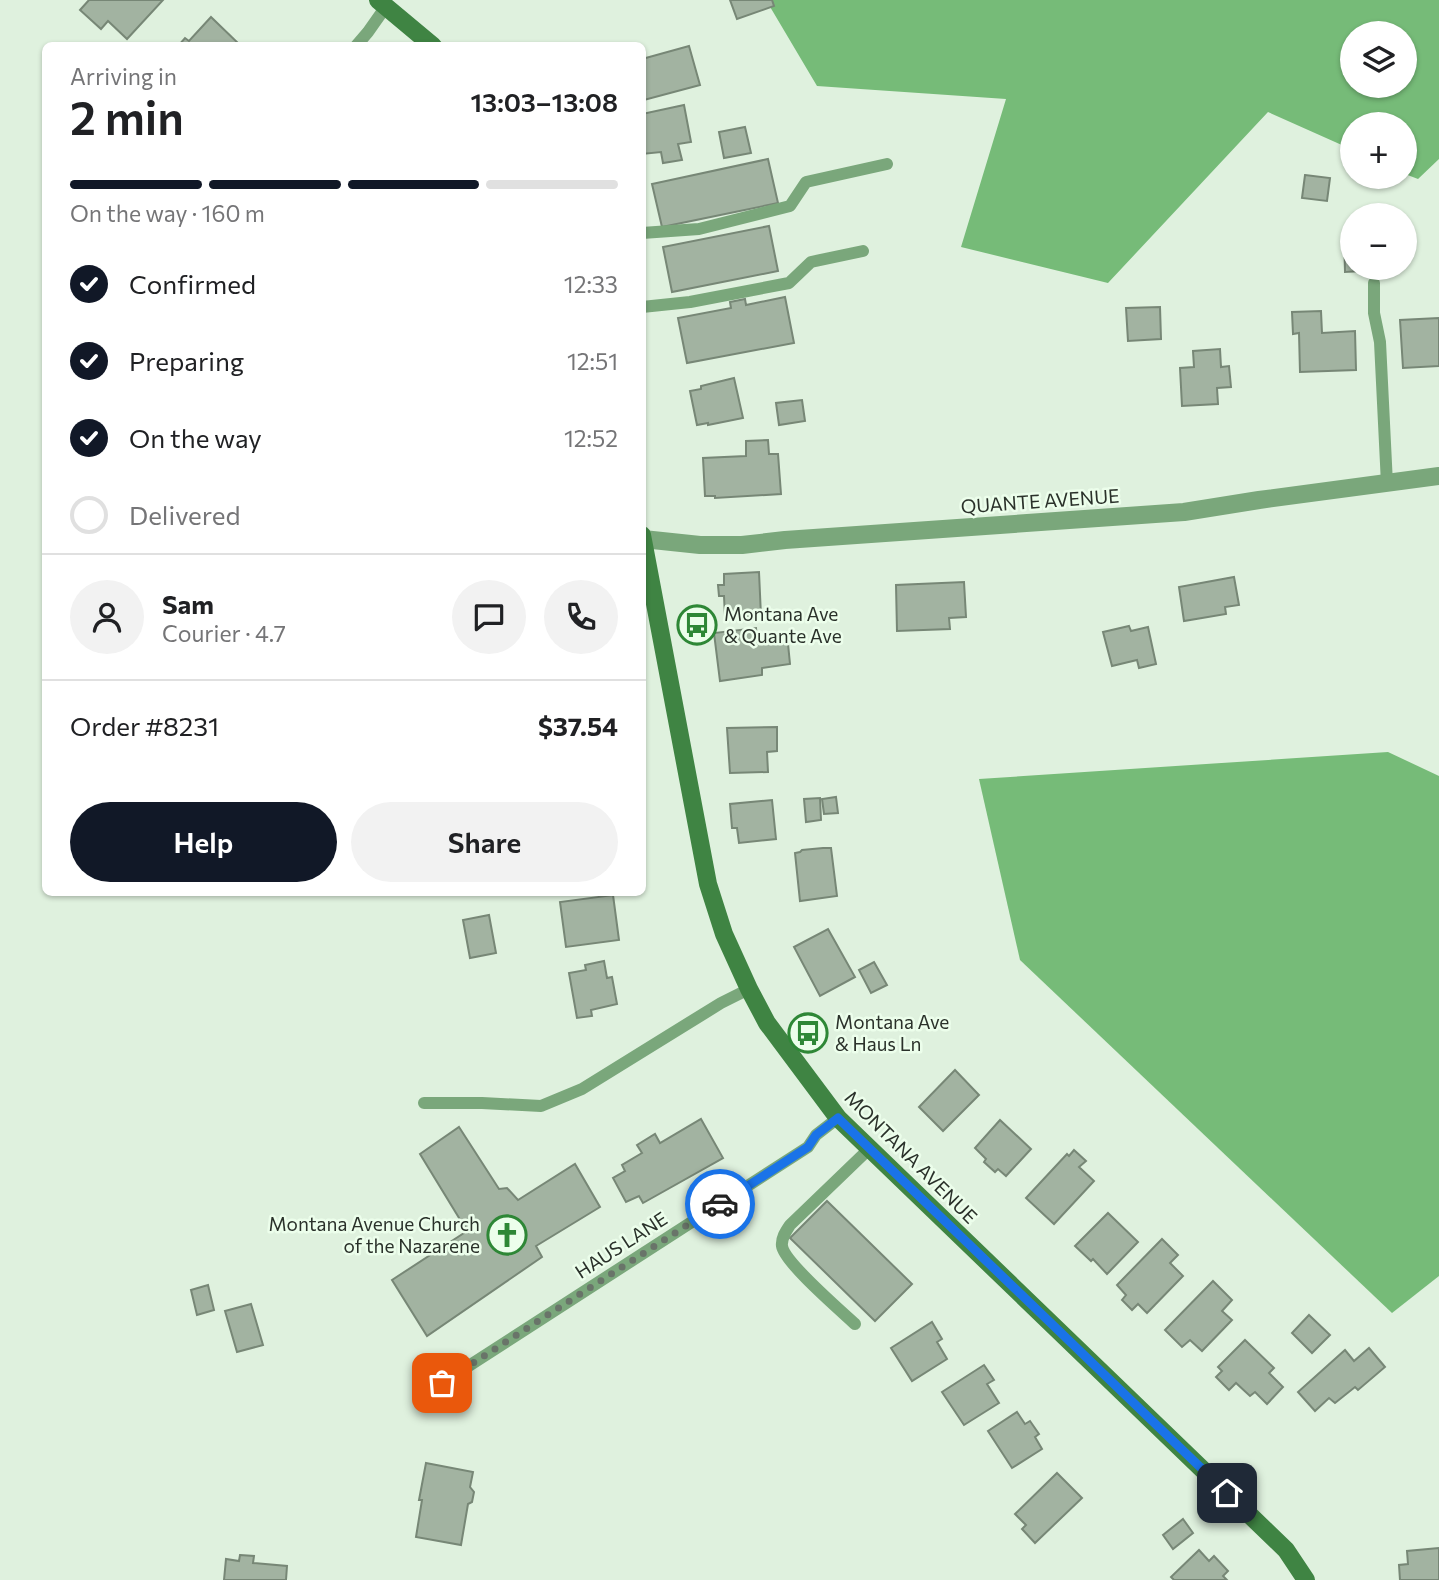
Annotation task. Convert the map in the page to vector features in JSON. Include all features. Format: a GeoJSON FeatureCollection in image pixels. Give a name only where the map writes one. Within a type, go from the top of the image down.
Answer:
{"type":"FeatureCollection","features":[{"type":"Feature","properties":{"kind":"street"},"geometry":{"type":"LineString","coordinates":[[383,3],[428,42]]}},
{"type":"Feature","properties":{"kind":"street","name":"QUANTE AVENUE"},"geometry":{"type":"LineString","coordinates":[[646,537],[700,545],[742,545],[1184,512],[1259,499],[1439,477]]}},
{"type":"Feature","properties":{"kind":"street","name":"MONTANA AVENUE"},"geometry":{"type":"LineString","coordinates":[[646,553],[708,884],[724,934],[767,1023],[838,1118],[1286,1550],[1306,1580]]}},
{"type":"Feature","properties":{"kind":"lane"},"geometry":{"type":"LineString","coordinates":[[359,42],[368,32],[383,3]]}},
{"type":"Feature","properties":{"kind":"lane"},"geometry":{"type":"LineString","coordinates":[[646,233],[699,229],[790,206],[806,182],[887,164]]}},
{"type":"Feature","properties":{"kind":"lane"},"geometry":{"type":"LineString","coordinates":[[646,307],[690,302],[789,283],[811,262],[863,251]]}},
{"type":"Feature","properties":{"kind":"lane"},"geometry":{"type":"LineString","coordinates":[[1374,283],[1374,313],[1380,342],[1387,484]]}},
{"type":"Feature","properties":{"kind":"lane"},"geometry":{"type":"LineString","coordinates":[[424,1103],[541,1106],[582,1089],[721,1003],[749,989]]}},
{"type":"Feature","properties":{"kind":"lane","name":"HAUS LANE"},"geometry":{"type":"LineString","coordinates":[[419,1398],[808,1147],[816,1135],[838,1118]]}},
{"type":"Feature","properties":{"kind":"lane"},"geometry":{"type":"LineString","coordinates":[[855,1324],[789,1260],[782,1247],[783,1237],[790,1225],[870,1149]]}},
{"type":"Feature","properties":{"kind":"green space"},"geometry":{"type":"Polygon","coordinates":[[[766,0],[1439,0],[1439,159],[1418,179],[1417,112],[1340,112],[1340,144],[1268,112],[1108,283],[961,247],[1006,99],[817,86],[766,0]]]}},
{"type":"Feature","properties":{"kind":"green space"},"geometry":{"type":"Polygon","coordinates":[[[1388,752],[1439,776],[1439,1276],[1392,1313],[1020,960],[979,779],[1388,752]]]}},
{"type":"Feature","properties":{"kind":"building"},"geometry":{"type":"Polygon","coordinates":[[[89,0],[163,0],[127,39],[108,21],[101,29],[80,10],[89,0]]]}},
{"type":"Feature","properties":{"kind":"building"},"geometry":{"type":"Polygon","coordinates":[[[730,0],[772,0],[774,6],[737,19],[730,0]]]}},
{"type":"Feature","properties":{"kind":"building"},"geometry":{"type":"Polygon","coordinates":[[[211,17],[237,42],[182,42],[185,38],[189,41],[211,17]]]}},
{"type":"Feature","properties":{"kind":"building"},"geometry":{"type":"Polygon","coordinates":[[[689,46],[700,85],[646,99],[646,58],[689,46]]]}},
{"type":"Feature","properties":{"kind":"building"},"geometry":{"type":"Polygon","coordinates":[[[684,105],[691,142],[678,144],[682,160],[663,163],[661,152],[646,154],[646,113],[684,105]]]}},
{"type":"Feature","properties":{"kind":"building"},"geometry":{"type":"Polygon","coordinates":[[[745,127],[751,153],[724,158],[719,132],[745,127]]]}},
{"type":"Feature","properties":{"kind":"building"},"geometry":{"type":"Polygon","coordinates":[[[768,159],[778,203],[662,227],[652,184],[768,159]]]}},
{"type":"Feature","properties":{"kind":"building"},"geometry":{"type":"Polygon","coordinates":[[[1305,175],[1330,178],[1327,201],[1302,198],[1305,175]]]}},
{"type":"Feature","properties":{"kind":"building"},"geometry":{"type":"Polygon","coordinates":[[[769,226],[778,271],[672,292],[663,247],[769,226]]]}},
{"type":"Feature","properties":{"kind":"building"},"geometry":{"type":"Polygon","coordinates":[[[785,297],[794,343],[687,363],[678,318],[731,308],[730,302],[745,299],[746,305],[785,297]]]}},
{"type":"Feature","properties":{"kind":"building"},"geometry":{"type":"Polygon","coordinates":[[[1160,307],[1161,339],[1128,341],[1126,308],[1160,307]]]}},
{"type":"Feature","properties":{"kind":"building"},"geometry":{"type":"Polygon","coordinates":[[[1321,311],[1322,333],[1355,331],[1356,370],[1300,372],[1299,333],[1293,334],[1292,312],[1321,311]]]}},
{"type":"Feature","properties":{"kind":"building"},"geometry":{"type":"Polygon","coordinates":[[[1439,318],[1439,366],[1403,368],[1400,320],[1439,318]]]}},
{"type":"Feature","properties":{"kind":"building"},"geometry":{"type":"Polygon","coordinates":[[[1220,349],[1221,367],[1229,366],[1231,387],[1217,388],[1218,404],[1182,406],[1180,368],[1194,367],[1193,351],[1220,349]]]}},
{"type":"Feature","properties":{"kind":"building"},"geometry":{"type":"Polygon","coordinates":[[[734,378],[743,418],[697,425],[690,391],[734,378]]]}},
{"type":"Feature","properties":{"kind":"building"},"geometry":{"type":"Polygon","coordinates":[[[802,400],[805,421],[779,425],[776,403],[802,400]]]}},
{"type":"Feature","properties":{"kind":"building"},"geometry":{"type":"Polygon","coordinates":[[[768,440],[769,454],[778,454],[781,494],[715,498],[705,496],[703,458],[746,456],[746,441],[768,440]]]}},
{"type":"Feature","properties":{"kind":"building"},"geometry":{"type":"Polygon","coordinates":[[[759,572],[761,616],[725,618],[724,596],[719,596],[718,585],[724,585],[724,574],[759,572]]]}},
{"type":"Feature","properties":{"kind":"building"},"geometry":{"type":"Polygon","coordinates":[[[1234,577],[1239,605],[1225,607],[1226,614],[1184,621],[1179,587],[1234,577]]]}},
{"type":"Feature","properties":{"kind":"building"},"geometry":{"type":"Polygon","coordinates":[[[964,582],[966,617],[949,618],[950,629],[897,631],[896,585],[964,582]]]}},
{"type":"Feature","properties":{"kind":"building"},"geometry":{"type":"Polygon","coordinates":[[[1129,626],[1131,631],[1148,627],[1156,664],[1139,668],[1137,660],[1112,666],[1103,632],[1129,626]]]}},
{"type":"Feature","properties":{"kind":"building"},"geometry":{"type":"Polygon","coordinates":[[[756,628],[757,638],[787,634],[790,664],[762,668],[762,675],[720,681],[714,633],[756,628]]]}},
{"type":"Feature","properties":{"kind":"building"},"geometry":{"type":"Polygon","coordinates":[[[777,727],[777,751],[767,752],[768,772],[730,773],[727,728],[777,727]]]}},
{"type":"Feature","properties":{"kind":"building"},"geometry":{"type":"Polygon","coordinates":[[[836,797],[838,813],[824,814],[822,799],[836,797]]]}},
{"type":"Feature","properties":{"kind":"building"},"geometry":{"type":"Polygon","coordinates":[[[820,798],[821,820],[806,822],[804,799],[820,798]]]}},
{"type":"Feature","properties":{"kind":"building"},"geometry":{"type":"Polygon","coordinates":[[[772,800],[776,839],[739,843],[737,828],[732,828],[730,804],[772,800]]]}},
{"type":"Feature","properties":{"kind":"building"},"geometry":{"type":"Polygon","coordinates":[[[831,848],[837,896],[800,901],[795,853],[831,848]]]}},
{"type":"Feature","properties":{"kind":"building"},"geometry":{"type":"Polygon","coordinates":[[[613,896],[619,940],[566,947],[560,902],[613,896]]]}},
{"type":"Feature","properties":{"kind":"building"},"geometry":{"type":"Polygon","coordinates":[[[489,915],[496,953],[470,958],[463,920],[489,915]]]}},
{"type":"Feature","properties":{"kind":"building"},"geometry":{"type":"Polygon","coordinates":[[[828,929],[855,977],[820,996],[794,947],[828,929]]]}},
{"type":"Feature","properties":{"kind":"building"},"geometry":{"type":"Polygon","coordinates":[[[604,961],[607,978],[612,977],[617,1004],[591,1010],[592,1016],[577,1018],[569,973],[586,970],[585,965],[604,961]]]}},
{"type":"Feature","properties":{"kind":"building"},"geometry":{"type":"Polygon","coordinates":[[[874,962],[887,985],[871,993],[859,970],[874,962]]]}},
{"type":"Feature","properties":{"kind":"building"},"geometry":{"type":"Polygon","coordinates":[[[955,1070],[979,1095],[943,1131],[919,1107],[955,1070]]]}},
{"type":"Feature","properties":{"kind":"building"},"geometry":{"type":"Polygon","coordinates":[[[701,1119],[723,1158],[643,1203],[639,1196],[626,1202],[613,1178],[625,1171],[622,1165],[642,1153],[637,1145],[655,1134],[660,1143],[701,1119]]]}},
{"type":"Feature","properties":{"kind":"building"},"geometry":{"type":"Polygon","coordinates":[[[1000,1120],[1031,1149],[1006,1176],[998,1169],[995,1172],[975,1148],[1000,1120]]]}},
{"type":"Feature","properties":{"kind":"building","name":"Montana Avenue Church of the Nazarene"},"geometry":{"type":"Polygon","coordinates":[[[459,1127],[499,1189],[507,1188],[518,1200],[575,1164],[600,1207],[536,1246],[542,1257],[427,1336],[392,1280],[467,1231],[420,1154],[459,1127]]]}},
{"type":"Feature","properties":{"kind":"building"},"geometry":{"type":"Polygon","coordinates":[[[1074,1150],[1086,1161],[1079,1167],[1094,1181],[1054,1224],[1026,1198],[1067,1154],[1069,1156],[1074,1150]]]}},
{"type":"Feature","properties":{"kind":"building"},"geometry":{"type":"Polygon","coordinates":[[[827,1201],[912,1284],[875,1321],[790,1238],[827,1201]]]}},
{"type":"Feature","properties":{"kind":"building"},"geometry":{"type":"Polygon","coordinates":[[[1108,1213],[1138,1242],[1107,1274],[1075,1246],[1108,1213]]]}},
{"type":"Feature","properties":{"kind":"building"},"geometry":{"type":"Polygon","coordinates":[[[1162,1239],[1178,1255],[1170,1263],[1183,1276],[1147,1313],[1138,1304],[1132,1310],[1122,1300],[1126,1295],[1117,1285],[1162,1239]]]}},
{"type":"Feature","properties":{"kind":"building"},"geometry":{"type":"Polygon","coordinates":[[[1213,1281],[1232,1300],[1222,1311],[1232,1320],[1202,1351],[1190,1340],[1182,1347],[1165,1330],[1213,1281]]]}},
{"type":"Feature","properties":{"kind":"building"},"geometry":{"type":"Polygon","coordinates":[[[208,1285],[214,1310],[197,1315],[191,1290],[208,1285]]]}},
{"type":"Feature","properties":{"kind":"building"},"geometry":{"type":"Polygon","coordinates":[[[251,1304],[263,1345],[237,1352],[225,1311],[251,1304]]]}},
{"type":"Feature","properties":{"kind":"building"},"geometry":{"type":"Polygon","coordinates":[[[1309,1315],[1330,1335],[1312,1353],[1292,1333],[1309,1315]]]}},
{"type":"Feature","properties":{"kind":"building"},"geometry":{"type":"Polygon","coordinates":[[[932,1322],[942,1339],[937,1342],[947,1359],[912,1381],[891,1348],[932,1322]]]}},
{"type":"Feature","properties":{"kind":"building"},"geometry":{"type":"Polygon","coordinates":[[[1245,1340],[1274,1368],[1269,1373],[1283,1387],[1267,1404],[1255,1392],[1250,1396],[1236,1383],[1229,1390],[1216,1377],[1222,1371],[1218,1367],[1245,1340]]]}},
{"type":"Feature","properties":{"kind":"building"},"geometry":{"type":"Polygon","coordinates":[[[1369,1348],[1385,1367],[1358,1390],[1355,1387],[1335,1403],[1329,1398],[1315,1411],[1298,1392],[1345,1350],[1354,1361],[1369,1348]]]}},
{"type":"Feature","properties":{"kind":"building"},"geometry":{"type":"Polygon","coordinates":[[[984,1365],[994,1380],[987,1384],[999,1403],[964,1425],[942,1392],[984,1365]]]}},
{"type":"Feature","properties":{"kind":"building"},"geometry":{"type":"Polygon","coordinates":[[[1017,1412],[1025,1424],[1030,1421],[1039,1434],[1035,1437],[1042,1449],[1012,1468],[988,1431],[1017,1412]]]}},
{"type":"Feature","properties":{"kind":"building"},"geometry":{"type":"Polygon","coordinates":[[[426,1463],[473,1472],[470,1487],[474,1492],[472,1502],[468,1504],[461,1545],[416,1537],[426,1463]]]}},
{"type":"Feature","properties":{"kind":"building"},"geometry":{"type":"Polygon","coordinates":[[[1057,1473],[1082,1498],[1035,1543],[1022,1529],[1026,1525],[1015,1514],[1057,1473]]]}},
{"type":"Feature","properties":{"kind":"building"},"geometry":{"type":"Polygon","coordinates":[[[1183,1519],[1193,1533],[1173,1549],[1163,1535],[1183,1519]]]}},
{"type":"Feature","properties":{"kind":"building"},"geometry":{"type":"Polygon","coordinates":[[[1439,1548],[1439,1580],[1400,1580],[1399,1565],[1408,1564],[1407,1551],[1439,1548]]]}},
{"type":"Feature","properties":{"kind":"building"},"geometry":{"type":"Polygon","coordinates":[[[1199,1550],[1209,1561],[1214,1556],[1228,1571],[1223,1576],[1227,1580],[1174,1580],[1171,1577],[1199,1550]]]}},
{"type":"Feature","properties":{"kind":"building"},"geometry":{"type":"Polygon","coordinates":[[[240,1555],[254,1556],[253,1563],[287,1566],[286,1580],[224,1580],[226,1559],[239,1561],[240,1555]]]}},
{"type":"Feature","properties":{"kind":"way so far"},"geometry":{"type":"LineString","coordinates":[[442,1383],[720,1204]]}},
{"type":"Feature","properties":{"kind":"place","name":"Montana Ave & Quante Ave"},"geometry":{"type":"Point","coordinates":[697,625]}},
{"type":"Feature","properties":{"kind":"place","name":"Montana Ave & Haus Ln"},"geometry":{"type":"Point","coordinates":[808,1033]}},
{"type":"Feature","properties":{"kind":"place","name":"Montana Avenue Church of the Nazarene"},"geometry":{"type":"Point","coordinates":[507,1235]}},
{"type":"Feature","properties":{"kind":"route"},"geometry":{"type":"LineString","coordinates":[[720,1204],[808,1147],[816,1135],[838,1118],[1227,1493]]}}]}
